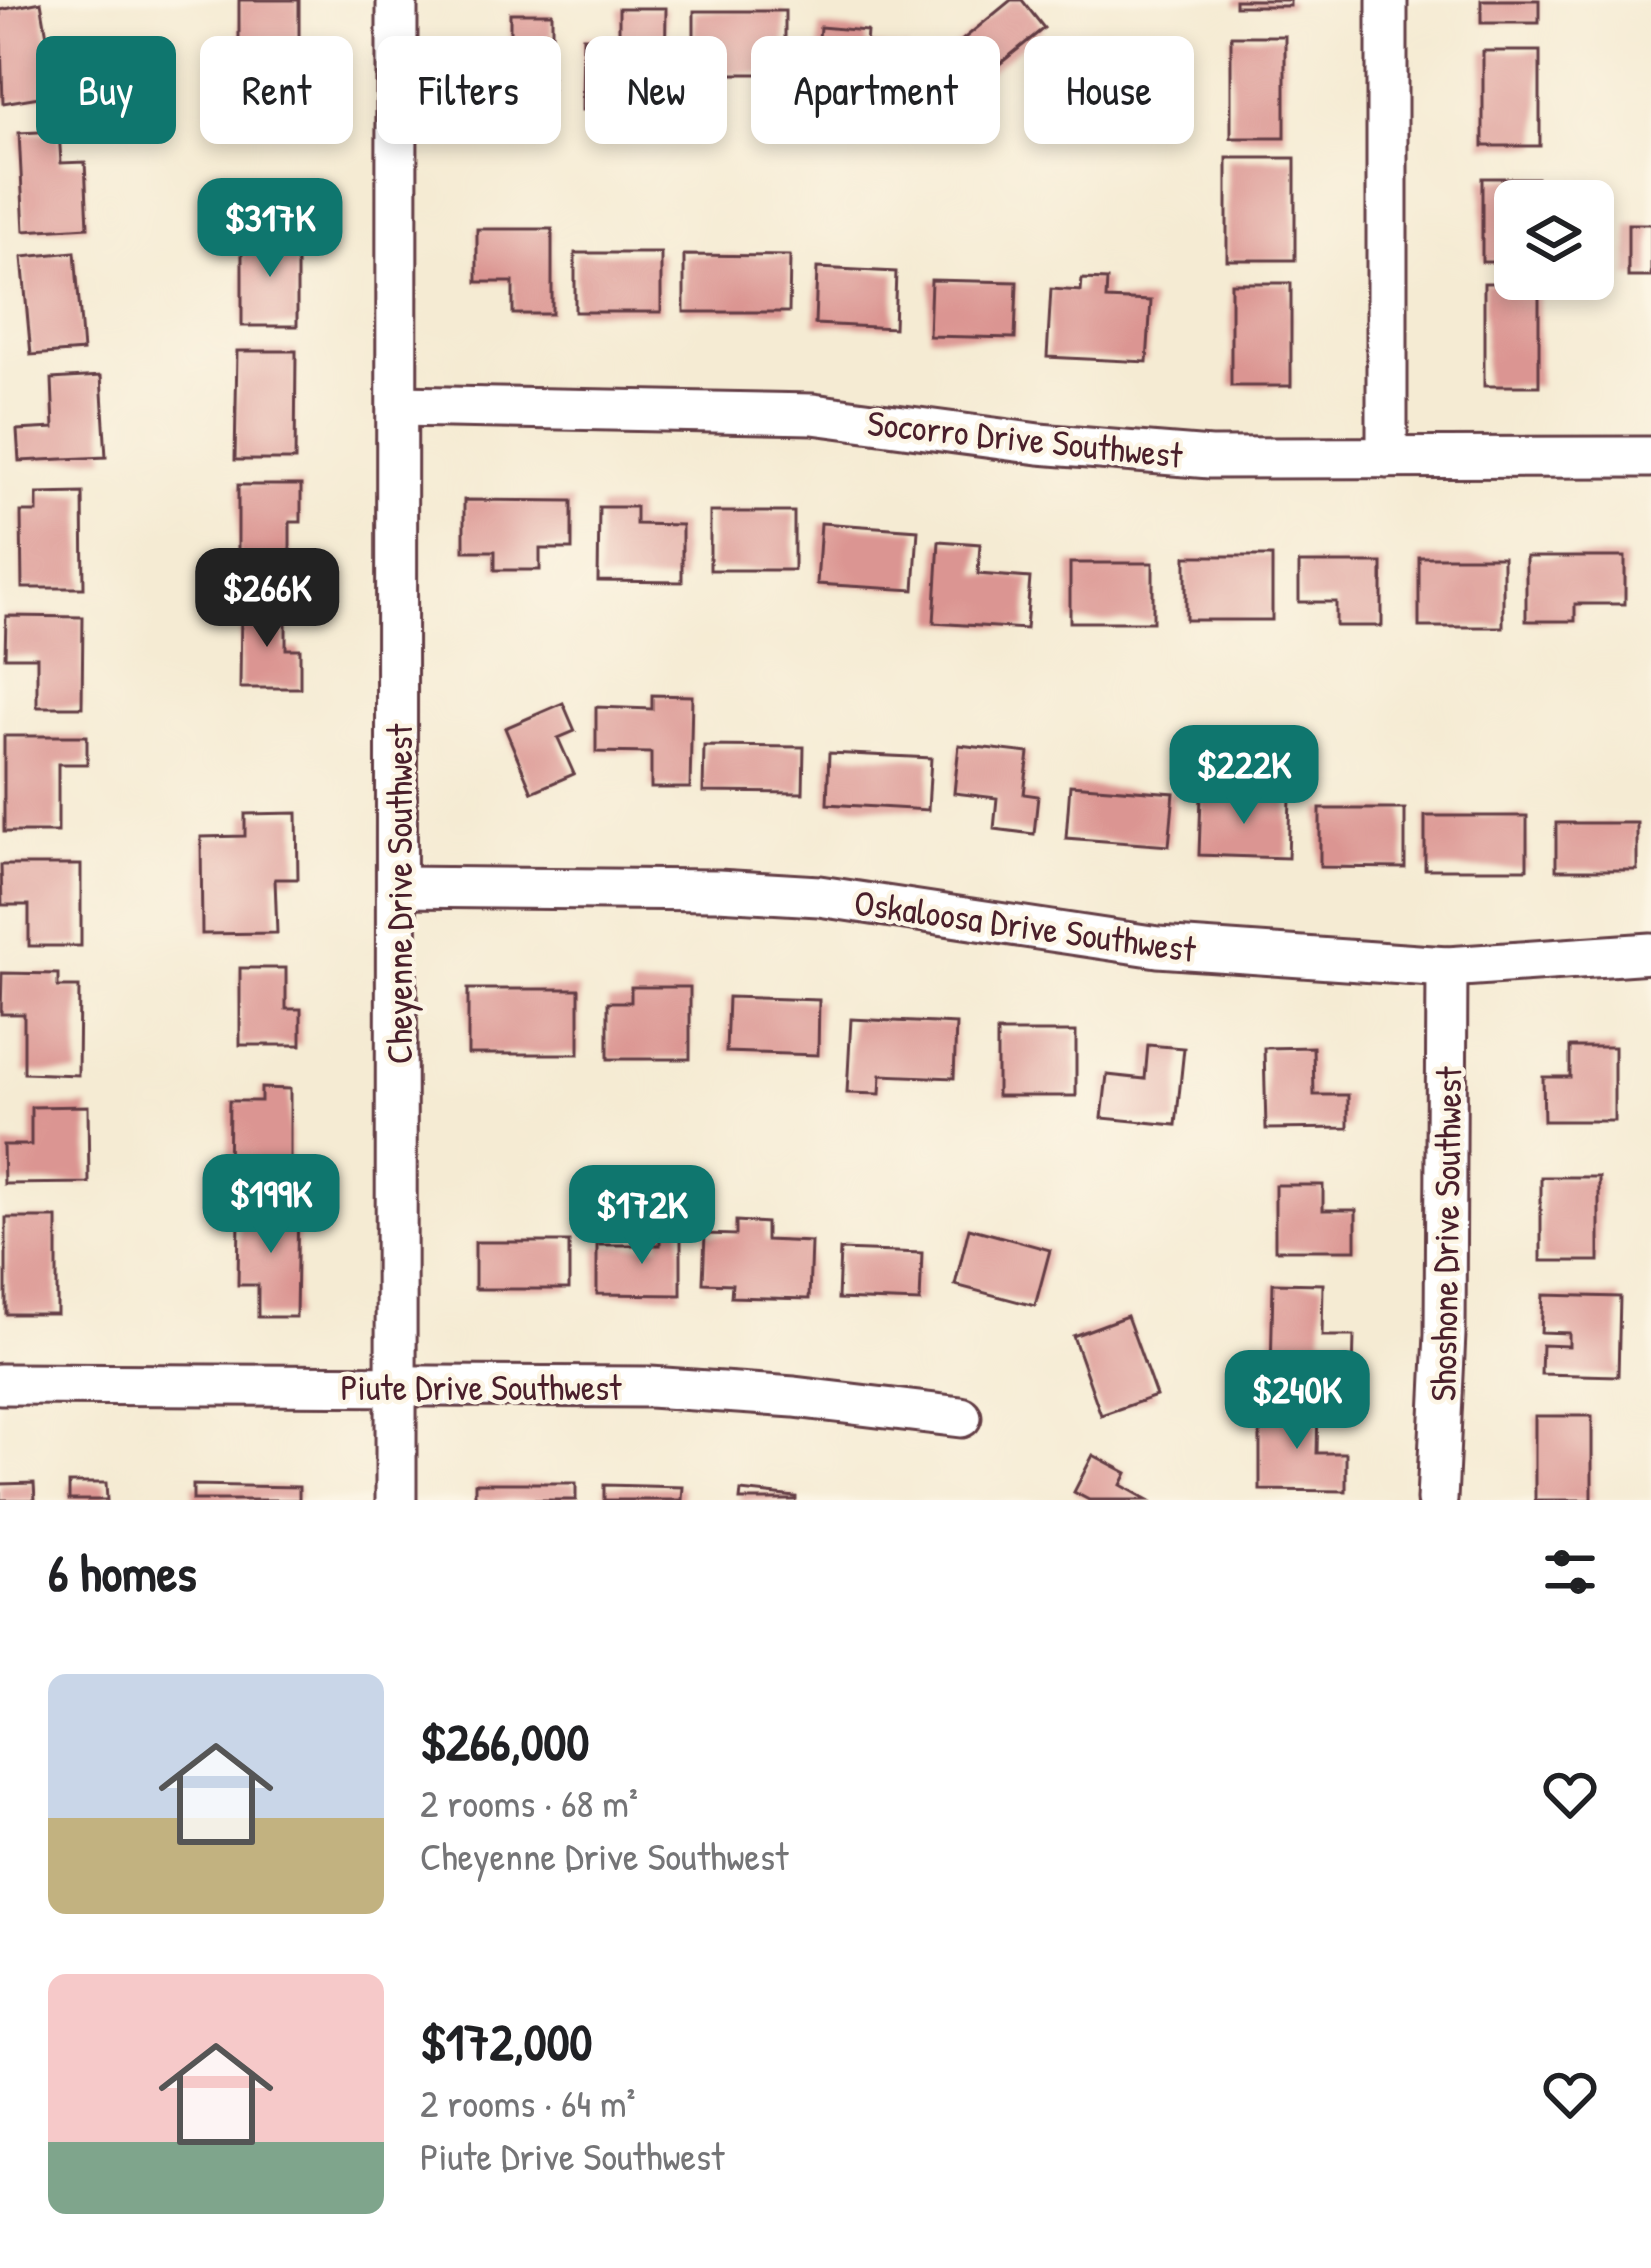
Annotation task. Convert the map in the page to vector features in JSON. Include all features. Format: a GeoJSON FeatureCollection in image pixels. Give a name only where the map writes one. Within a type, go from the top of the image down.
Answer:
{"type":"FeatureCollection","features":[{"type":"Feature","properties":{"kind":"street","name":"Cheyenne Drive Southwest"},"geometry":{"type":"LineString","coordinates":[[396,1500],[397,0]]}},
{"type":"Feature","properties":{"kind":"street"},"geometry":{"type":"LineString","coordinates":[[1387,0],[1387,458]]}},
{"type":"Feature","properties":{"kind":"street","name":"Socorro Drive Southwest"},"geometry":{"type":"LineString","coordinates":[[399,406],[762,411],[1154,456],[1651,457]]}},
{"type":"Feature","properties":{"kind":"street","name":"Oskaloosa Drive Southwest"},"geometry":{"type":"LineString","coordinates":[[398,887],[718,890],[819,896],[1204,952],[1447,968],[1651,953]]}},
{"type":"Feature","properties":{"kind":"street","name":"Shoshone Drive Southwest"},"geometry":{"type":"LineString","coordinates":[[1437,1500],[1445,1334],[1447,968]]}},
{"type":"Feature","properties":{"kind":"street","name":"Piute Drive Southwest"},"geometry":{"type":"LineString","coordinates":[[0,1384],[673,1388],[961,1417]]}},
{"type":"Feature","properties":{"kind":"building"},"geometry":{"type":"Polygon","coordinates":[[[239,0],[299,0],[299,36],[239,36],[239,0]]]}},
{"type":"Feature","properties":{"kind":"building"},"geometry":{"type":"Polygon","coordinates":[[[1011,0],[1022,0],[1044,28],[1034,36],[1024,36],[1024,44],[1000,64],[1000,36],[967,36],[1011,0]]]}},
{"type":"Feature","properties":{"kind":"building"},"geometry":{"type":"Polygon","coordinates":[[[1235,0],[1290,0],[1290,6],[1235,6],[1235,0]]]}},
{"type":"Feature","properties":{"kind":"building"},"geometry":{"type":"Polygon","coordinates":[[[1481,0],[1539,0],[1539,23],[1481,23],[1481,0]]]}},
{"type":"Feature","properties":{"kind":"building"},"geometry":{"type":"Polygon","coordinates":[[[41,2],[47,36],[36,36],[36,98],[3,103],[0,10],[41,2]]]}},
{"type":"Feature","properties":{"kind":"building"},"geometry":{"type":"Polygon","coordinates":[[[619,8],[666,8],[666,36],[619,36],[619,8]]]}},
{"type":"Feature","properties":{"kind":"building"},"geometry":{"type":"Polygon","coordinates":[[[694,11],[785,11],[785,36],[751,36],[751,74],[727,74],[727,36],[694,36],[694,11]]]}},
{"type":"Feature","properties":{"kind":"building"},"geometry":{"type":"Polygon","coordinates":[[[510,13],[552,13],[552,36],[510,36],[510,13]]]}},
{"type":"Feature","properties":{"kind":"building"},"geometry":{"type":"Polygon","coordinates":[[[820,27],[867,31],[867,36],[819,36],[820,27]]]}},
{"type":"Feature","properties":{"kind":"building"},"geometry":{"type":"Polygon","coordinates":[[[1231,36],[1285,36],[1285,138],[1231,138],[1231,36]]]}},
{"type":"Feature","properties":{"kind":"building"},"geometry":{"type":"Polygon","coordinates":[[[585,37],[585,110],[582,110],[585,37]]]}},
{"type":"Feature","properties":{"kind":"building"},"geometry":{"type":"Polygon","coordinates":[[[1483,51],[1540,51],[1540,146],[1483,146],[1483,51]]]}},
{"type":"Feature","properties":{"kind":"building"},"geometry":{"type":"Polygon","coordinates":[[[36,132],[36,144],[60,144],[61,163],[85,162],[88,227],[24,231],[19,133],[36,132]]]}},
{"type":"Feature","properties":{"kind":"building"},"geometry":{"type":"Polygon","coordinates":[[[1227,158],[1295,158],[1295,260],[1227,260],[1227,158]]]}},
{"type":"Feature","properties":{"kind":"building"},"geometry":{"type":"Polygon","coordinates":[[[1482,178],[1537,178],[1494,180],[1494,262],[1482,262],[1482,178]]]}},
{"type":"Feature","properties":{"kind":"building"},"geometry":{"type":"Polygon","coordinates":[[[1628,224],[1651,224],[1651,277],[1628,277],[1628,224]]]}},
{"type":"Feature","properties":{"kind":"building"},"geometry":{"type":"Polygon","coordinates":[[[477,229],[552,229],[552,314],[513,314],[513,282],[477,282],[477,229]]]}},
{"type":"Feature","properties":{"kind":"building"},"geometry":{"type":"Polygon","coordinates":[[[242,235],[297,235],[297,326],[242,326],[242,235]]]}},
{"type":"Feature","properties":{"kind":"building"},"geometry":{"type":"Polygon","coordinates":[[[75,252],[83,351],[31,355],[22,257],[75,252]]]}},
{"type":"Feature","properties":{"kind":"building"},"geometry":{"type":"Polygon","coordinates":[[[575,253],[661,253],[661,312],[575,312],[575,253]]]}},
{"type":"Feature","properties":{"kind":"building"},"geometry":{"type":"Polygon","coordinates":[[[684,255],[790,256],[789,312],[684,312],[684,255]]]}},
{"type":"Feature","properties":{"kind":"building"},"geometry":{"type":"Polygon","coordinates":[[[817,268],[896,272],[894,328],[815,324],[817,268]]]}},
{"type":"Feature","properties":{"kind":"building"},"geometry":{"type":"Polygon","coordinates":[[[1082,279],[1107,280],[1106,299],[1151,301],[1147,362],[1047,357],[1051,289],[1081,291],[1082,279]]]}},
{"type":"Feature","properties":{"kind":"building"},"geometry":{"type":"Polygon","coordinates":[[[931,280],[1017,282],[1015,338],[929,336],[931,280]]]}},
{"type":"Feature","properties":{"kind":"building"},"geometry":{"type":"Polygon","coordinates":[[[1231,283],[1291,283],[1291,386],[1231,386],[1231,283]]]}},
{"type":"Feature","properties":{"kind":"building"},"geometry":{"type":"Polygon","coordinates":[[[1484,283],[1494,283],[1494,300],[1539,300],[1539,386],[1484,386],[1484,283]]]}},
{"type":"Feature","properties":{"kind":"building"},"geometry":{"type":"Polygon","coordinates":[[[237,351],[296,351],[295,460],[235,460],[237,351]]]}},
{"type":"Feature","properties":{"kind":"building"},"geometry":{"type":"Polygon","coordinates":[[[101,376],[106,457],[19,461],[17,430],[54,428],[52,379],[101,376]]]}},
{"type":"Feature","properties":{"kind":"building"},"geometry":{"type":"Polygon","coordinates":[[[238,485],[301,485],[301,522],[290,522],[290,573],[238,573],[238,485]]]}},
{"type":"Feature","properties":{"kind":"building"},"geometry":{"type":"Polygon","coordinates":[[[83,493],[84,588],[22,588],[21,512],[37,512],[37,494],[83,493]]]}},
{"type":"Feature","properties":{"kind":"building"},"geometry":{"type":"Polygon","coordinates":[[[464,500],[572,501],[572,549],[540,549],[540,570],[495,570],[495,551],[464,551],[464,500]]]}},
{"type":"Feature","properties":{"kind":"building"},"geometry":{"type":"Polygon","coordinates":[[[599,507],[636,507],[636,524],[682,525],[682,582],[598,581],[599,507]]]}},
{"type":"Feature","properties":{"kind":"building"},"geometry":{"type":"Polygon","coordinates":[[[710,512],[794,512],[794,570],[710,570],[710,512]]]}},
{"type":"Feature","properties":{"kind":"building"},"geometry":{"type":"Polygon","coordinates":[[[821,523],[918,530],[914,590],[817,584],[821,523]]]}},
{"type":"Feature","properties":{"kind":"building"},"geometry":{"type":"Polygon","coordinates":[[[939,541],[980,544],[978,574],[1030,578],[1026,629],[934,623],[939,541]]]}},
{"type":"Feature","properties":{"kind":"building"},"geometry":{"type":"Polygon","coordinates":[[[1186,556],[1272,556],[1272,620],[1186,620],[1186,556]]]}},
{"type":"Feature","properties":{"kind":"building"},"geometry":{"type":"Polygon","coordinates":[[[1419,557],[1503,557],[1503,627],[1419,627],[1419,557]]]}},
{"type":"Feature","properties":{"kind":"building"},"geometry":{"type":"Polygon","coordinates":[[[1526,557],[1625,557],[1625,604],[1575,604],[1575,621],[1526,621],[1526,557]]]}},
{"type":"Feature","properties":{"kind":"building"},"geometry":{"type":"Polygon","coordinates":[[[1070,563],[1153,563],[1153,622],[1070,622],[1070,563]]]}},
{"type":"Feature","properties":{"kind":"building"},"geometry":{"type":"Polygon","coordinates":[[[1299,563],[1382,563],[1382,626],[1336,626],[1336,602],[1299,602],[1299,563]]]}},
{"type":"Feature","properties":{"kind":"building"},"geometry":{"type":"Polygon","coordinates":[[[241,607],[286,607],[286,649],[300,649],[300,688],[240,688],[241,607]]]}},
{"type":"Feature","properties":{"kind":"building"},"geometry":{"type":"Polygon","coordinates":[[[6,616],[83,617],[82,707],[37,707],[37,657],[5,657],[6,616]]]}},
{"type":"Feature","properties":{"kind":"building"},"geometry":{"type":"Polygon","coordinates":[[[652,695],[692,696],[690,788],[651,788],[651,753],[596,752],[596,707],[652,709],[652,695]]]}},
{"type":"Feature","properties":{"kind":"building"},"geometry":{"type":"Polygon","coordinates":[[[563,703],[575,731],[558,738],[574,774],[532,792],[505,728],[563,703]]]}},
{"type":"Feature","properties":{"kind":"building"},"geometry":{"type":"Polygon","coordinates":[[[4,736],[87,736],[87,764],[58,764],[58,832],[4,832],[4,736]]]}},
{"type":"Feature","properties":{"kind":"building"},"geometry":{"type":"Polygon","coordinates":[[[959,745],[1029,753],[1024,794],[1038,796],[1034,834],[994,829],[997,798],[954,793],[959,745]]]}},
{"type":"Feature","properties":{"kind":"building"},"geometry":{"type":"Polygon","coordinates":[[[704,746],[804,747],[803,793],[703,792],[704,746]]]}},
{"type":"Feature","properties":{"kind":"building"},"geometry":{"type":"Polygon","coordinates":[[[829,753],[931,758],[928,810],[827,804],[829,753]]]}},
{"type":"Feature","properties":{"kind":"building"},"geometry":{"type":"Polygon","coordinates":[[[1070,785],[1174,793],[1169,846],[1066,838],[1070,785]]]}},
{"type":"Feature","properties":{"kind":"building"},"geometry":{"type":"Polygon","coordinates":[[[1201,795],[1290,798],[1288,858],[1199,855],[1201,795]]]}},
{"type":"Feature","properties":{"kind":"building"},"geometry":{"type":"Polygon","coordinates":[[[1320,809],[1405,809],[1405,868],[1320,867],[1320,809]]]}},
{"type":"Feature","properties":{"kind":"building"},"geometry":{"type":"Polygon","coordinates":[[[297,813],[298,879],[275,879],[277,933],[202,934],[201,837],[245,836],[245,814],[297,813]]]}},
{"type":"Feature","properties":{"kind":"building"},"geometry":{"type":"Polygon","coordinates":[[[1425,816],[1527,816],[1527,869],[1425,869],[1425,816]]]}},
{"type":"Feature","properties":{"kind":"building"},"geometry":{"type":"Polygon","coordinates":[[[1556,823],[1637,823],[1637,870],[1556,870],[1556,823]]]}},
{"type":"Feature","properties":{"kind":"building"},"geometry":{"type":"Polygon","coordinates":[[[1,865],[81,865],[81,946],[29,946],[29,905],[2,905],[1,865]]]}},
{"type":"Feature","properties":{"kind":"building"},"geometry":{"type":"Polygon","coordinates":[[[240,968],[286,968],[286,1009],[301,1009],[301,1045],[240,1045],[240,968]]]}},
{"type":"Feature","properties":{"kind":"building"},"geometry":{"type":"Polygon","coordinates":[[[2,973],[58,974],[58,987],[79,987],[78,1075],[24,1073],[24,1014],[1,1014],[2,973]]]}},
{"type":"Feature","properties":{"kind":"building"},"geometry":{"type":"Polygon","coordinates":[[[631,987],[690,987],[690,1059],[608,1059],[608,1002],[631,1002],[631,987]]]}},
{"type":"Feature","properties":{"kind":"building"},"geometry":{"type":"Polygon","coordinates":[[[468,989],[579,989],[579,1054],[468,1054],[468,989]]]}},
{"type":"Feature","properties":{"kind":"building"},"geometry":{"type":"Polygon","coordinates":[[[728,997],[819,1000],[818,1055],[726,1052],[728,997]]]}},
{"type":"Feature","properties":{"kind":"building"},"geometry":{"type":"Polygon","coordinates":[[[851,1019],[956,1024],[954,1078],[881,1075],[880,1094],[847,1093],[851,1019]]]}},
{"type":"Feature","properties":{"kind":"building"},"geometry":{"type":"Polygon","coordinates":[[[997,1032],[1076,1032],[1076,1096],[997,1096],[997,1032]]]}},
{"type":"Feature","properties":{"kind":"building"},"geometry":{"type":"Polygon","coordinates":[[[1148,1045],[1184,1048],[1176,1125],[1102,1118],[1107,1075],[1145,1079],[1148,1045]]]}},
{"type":"Feature","properties":{"kind":"building"},"geometry":{"type":"Polygon","coordinates":[[[1313,1047],[1314,1095],[1348,1095],[1348,1128],[1266,1129],[1264,1048],[1313,1047]]]}},
{"type":"Feature","properties":{"kind":"building"},"geometry":{"type":"Polygon","coordinates":[[[1570,1047],[1614,1047],[1614,1121],[1544,1121],[1543,1077],[1570,1077],[1570,1047]]]}},
{"type":"Feature","properties":{"kind":"building"},"geometry":{"type":"Polygon","coordinates":[[[261,1088],[290,1089],[290,1187],[228,1186],[229,1101],[261,1101],[261,1088]]]}},
{"type":"Feature","properties":{"kind":"building"},"geometry":{"type":"Polygon","coordinates":[[[88,1106],[89,1183],[4,1184],[3,1145],[31,1145],[31,1107],[88,1106]]]}},
{"type":"Feature","properties":{"kind":"building"},"geometry":{"type":"Polygon","coordinates":[[[1541,1177],[1599,1177],[1599,1261],[1541,1261],[1541,1177]]]}},
{"type":"Feature","properties":{"kind":"building"},"geometry":{"type":"Polygon","coordinates":[[[1275,1185],[1323,1185],[1323,1210],[1356,1210],[1356,1250],[1275,1250],[1275,1185]]]}},
{"type":"Feature","properties":{"kind":"building"},"geometry":{"type":"Polygon","coordinates":[[[256,1199],[298,1200],[296,1317],[258,1317],[258,1285],[238,1285],[239,1218],[256,1218],[256,1199]]]}},
{"type":"Feature","properties":{"kind":"building"},"geometry":{"type":"Polygon","coordinates":[[[6,1218],[57,1218],[57,1314],[6,1314],[6,1218]]]}},
{"type":"Feature","properties":{"kind":"building"},"geometry":{"type":"Polygon","coordinates":[[[736,1221],[766,1223],[766,1240],[811,1242],[809,1299],[731,1297],[732,1284],[703,1283],[705,1234],[736,1235],[736,1221]]]}},
{"type":"Feature","properties":{"kind":"building"},"geometry":{"type":"Polygon","coordinates":[[[660,1225],[681,1225],[681,1295],[597,1294],[597,1245],[660,1245],[660,1225]]]}},
{"type":"Feature","properties":{"kind":"building"},"geometry":{"type":"Polygon","coordinates":[[[969,1228],[1050,1250],[1035,1306],[955,1285],[969,1228]]]}},
{"type":"Feature","properties":{"kind":"building"},"geometry":{"type":"Polygon","coordinates":[[[475,1242],[569,1242],[569,1289],[475,1289],[475,1242]]]}},
{"type":"Feature","properties":{"kind":"building"},"geometry":{"type":"Polygon","coordinates":[[[840,1250],[922,1253],[920,1302],[838,1299],[840,1250]]]}},
{"type":"Feature","properties":{"kind":"building"},"geometry":{"type":"Polygon","coordinates":[[[1273,1283],[1323,1284],[1322,1336],[1354,1336],[1353,1376],[1271,1374],[1273,1283]]]}},
{"type":"Feature","properties":{"kind":"building"},"geometry":{"type":"Polygon","coordinates":[[[1543,1295],[1620,1297],[1618,1376],[1541,1374],[1542,1345],[1569,1346],[1569,1333],[1541,1332],[1543,1295]]]}},
{"type":"Feature","properties":{"kind":"building"},"geometry":{"type":"Polygon","coordinates":[[[1127,1316],[1156,1396],[1101,1415],[1073,1336],[1127,1316]]]}},
{"type":"Feature","properties":{"kind":"building"},"geometry":{"type":"Polygon","coordinates":[[[1260,1406],[1318,1406],[1317,1453],[1346,1453],[1346,1491],[1260,1490],[1260,1406]]]}},
{"type":"Feature","properties":{"kind":"building"},"geometry":{"type":"Polygon","coordinates":[[[1535,1416],[1592,1416],[1592,1500],[1535,1500],[1535,1416]]]}},
{"type":"Feature","properties":{"kind":"building"},"geometry":{"type":"Polygon","coordinates":[[[1093,1455],[1127,1473],[1121,1485],[1148,1500],[1089,1500],[1074,1492],[1093,1455]]]}},
{"type":"Feature","properties":{"kind":"building"},"geometry":{"type":"Polygon","coordinates":[[[34,1483],[35,1500],[0,1500],[0,1484],[34,1483]]]}},
{"type":"Feature","properties":{"kind":"building"},"geometry":{"type":"Polygon","coordinates":[[[69,1483],[106,1483],[107,1500],[69,1500],[69,1483]]]}},
{"type":"Feature","properties":{"kind":"building"},"geometry":{"type":"Polygon","coordinates":[[[475,1483],[576,1483],[576,1500],[475,1500],[475,1483]]]}},
{"type":"Feature","properties":{"kind":"building"},"geometry":{"type":"Polygon","coordinates":[[[193,1485],[299,1487],[299,1500],[193,1500],[193,1485]]]}},
{"type":"Feature","properties":{"kind":"building"},"geometry":{"type":"Polygon","coordinates":[[[604,1485],[683,1487],[682,1500],[604,1500],[604,1485]]]}},
{"type":"Feature","properties":{"kind":"building"},"geometry":{"type":"Polygon","coordinates":[[[741,1491],[796,1497],[796,1500],[740,1500],[741,1491]]]}}]}
